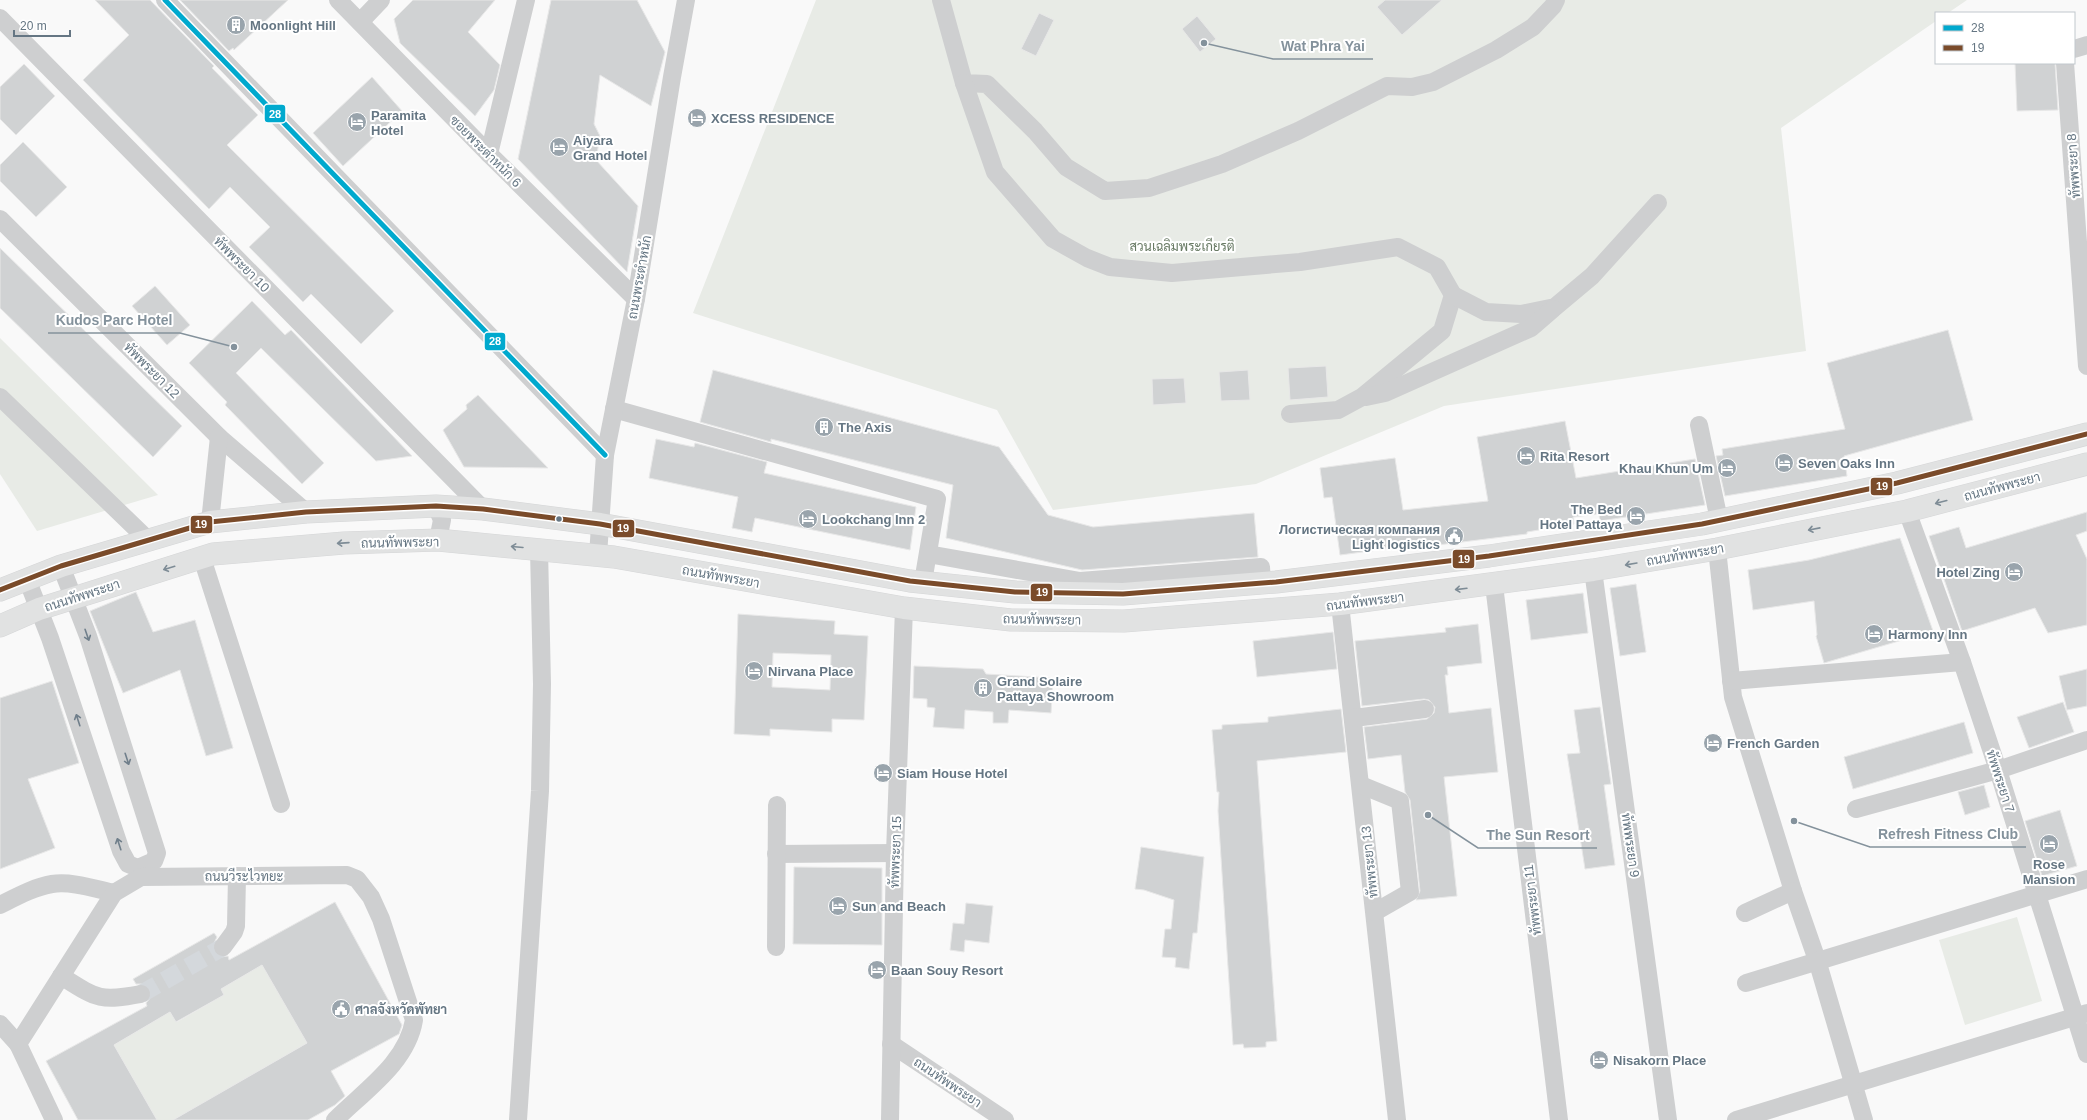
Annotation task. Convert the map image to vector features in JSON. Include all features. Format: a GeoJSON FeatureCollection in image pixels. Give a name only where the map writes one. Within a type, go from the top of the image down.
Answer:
{"type":"FeatureCollection","features":[{"type":"Feature","properties":{"kind":"main road","name":"ถนนทัพพระยา"},"geometry":{"type":"LineString","coordinates":[[0,590],[61,566],[146,539],[210,522],[306,512],[436,506],[483,508],[600,524],[923,582],[1015,592],[1123,594],[1262,583],[1489,556],[1719,520],[1897,483],[2087,434]]}},
{"type":"Feature","properties":{"kind":"main road","name":"ถนนทัพพระยา"},"geometry":{"type":"LineString","coordinates":[[0,626],[39,609],[202,558],[220,554],[344,543],[438,540],[598,555],[904,608],[1011,620],[1124,620],[1340,604],[1494,585],[1717,549],[1907,511],[2087,464]]}},
{"type":"Feature","properties":{"kind":"street"},"geometry":{"type":"LineString","coordinates":[[165,0],[605,455]]}},
{"type":"Feature","properties":{"kind":"street","name":"ซอยพระตำหนัก 6"},"geometry":{"type":"LineString","coordinates":[[338,0],[489,154],[636,299]]}},
{"type":"Feature","properties":{"kind":"street"},"geometry":{"type":"LineString","coordinates":[[360,22],[381,0]]}},
{"type":"Feature","properties":{"kind":"street"},"geometry":{"type":"LineString","coordinates":[[489,154],[526,0]]}},
{"type":"Feature","properties":{"kind":"street","name":"ถนนพระตำหนัก"},"geometry":{"type":"LineString","coordinates":[[598,555],[605,455],[636,299],[686,0]]}},
{"type":"Feature","properties":{"kind":"street"},"geometry":{"type":"LineString","coordinates":[[941,0],[964,83],[995,172],[1053,239],[1087,258],[1110,267],[1172,273],[1300,262],[1398,248],[1437,267],[1453,295],[1486,312],[1521,314],[1555,307]]}},
{"type":"Feature","properties":{"kind":"street"},"geometry":{"type":"LineString","coordinates":[[964,83],[987,84],[1035,130],[1066,167],[1105,191],[1149,188],[1237,158],[1298,131],[1387,86],[1412,87],[1433,82],[1496,50],[1533,27],[1553,6],[1556,0]]}},
{"type":"Feature","properties":{"kind":"street","name":"ทัพพระยา 10"},"geometry":{"type":"LineString","coordinates":[[0,18],[483,508]]}},
{"type":"Feature","properties":{"kind":"street"},"geometry":{"type":"LineString","coordinates":[[2075,49],[2087,45]]}},
{"type":"Feature","properties":{"kind":"street","name":"ทัพพระยา 8"},"geometry":{"type":"LineString","coordinates":[[2065,64],[2087,366]]}},
{"type":"Feature","properties":{"kind":"street"},"geometry":{"type":"LineString","coordinates":[[1362,397],[1385,393],[1531,328],[1592,276],[1658,203]]}},
{"type":"Feature","properties":{"kind":"street","name":"ทัพพระยา 12"},"geometry":{"type":"LineString","coordinates":[[0,219],[219,437],[306,512]]}},
{"type":"Feature","properties":{"kind":"street"},"geometry":{"type":"LineString","coordinates":[[1290,414],[1338,410],[1362,397],[1442,331],[1453,295]]}},
{"type":"Feature","properties":{"kind":"street"},"geometry":{"type":"LineString","coordinates":[[0,397],[146,539]]}},
{"type":"Feature","properties":{"kind":"street"},"geometry":{"type":"LineString","coordinates":[[614,409],[937,499],[923,582]]}},
{"type":"Feature","properties":{"kind":"street"},"geometry":{"type":"LineString","coordinates":[[1699,426],[1719,520]]}},
{"type":"Feature","properties":{"kind":"street"},"geometry":{"type":"LineString","coordinates":[[210,522],[219,437]]}},
{"type":"Feature","properties":{"kind":"street"},"geometry":{"type":"LineString","coordinates":[[436,506],[442,520],[438,540]]}},
{"type":"Feature","properties":{"kind":"street","name":"ทัพพระยา 7"},"geometry":{"type":"LineString","coordinates":[[1907,511],[1962,662],[2037,894],[2082,1015],[2087,1054]]}},
{"type":"Feature","properties":{"kind":"street"},"geometry":{"type":"LineString","coordinates":[[518,1120],[540,791],[542,676],[539,549]]}},
{"type":"Feature","properties":{"kind":"street"},"geometry":{"type":"LineString","coordinates":[[1717,549],[1731,681],[1738,715],[1793,891],[1817,960],[1864,1120]]}},
{"type":"Feature","properties":{"kind":"street"},"geometry":{"type":"LineString","coordinates":[[928,554],[1080,580],[1261,567],[1262,583]]}},
{"type":"Feature","properties":{"kind":"street"},"geometry":{"type":"LineString","coordinates":[[202,558],[281,804]]}},
{"type":"Feature","properties":{"kind":"street"},"geometry":{"type":"LineString","coordinates":[[18,1044],[114,893],[154,861],[157,853],[88,636],[61,566]]}},
{"type":"Feature","properties":{"kind":"street","name":"ทัพพระยา 9"},"geometry":{"type":"LineString","coordinates":[[1593,570],[1668,1120]]}},
{"type":"Feature","properties":{"kind":"street"},"geometry":{"type":"LineString","coordinates":[[27,579],[39,609],[121,851],[128,864],[139,872]]}},
{"type":"Feature","properties":{"kind":"street","name":"ทัพพระยา 11"},"geometry":{"type":"LineString","coordinates":[[1494,585],[1559,1120]]}},
{"type":"Feature","properties":{"kind":"street","name":"ทัพพระยา 13"},"geometry":{"type":"LineString","coordinates":[[1340,604],[1354,718],[1397,1120]]}},
{"type":"Feature","properties":{"kind":"street","name":"ทัพพระยา 15"},"geometry":{"type":"LineString","coordinates":[[890,1120],[895,853],[904,608]]}},
{"type":"Feature","properties":{"kind":"street"},"geometry":{"type":"LineString","coordinates":[[1731,681],[1962,662]]}},
{"type":"Feature","properties":{"kind":"street"},"geometry":{"type":"LineString","coordinates":[[1354,718],[1425,709]]}},
{"type":"Feature","properties":{"kind":"street"},"geometry":{"type":"LineString","coordinates":[[1856,809],[1998,770],[2087,740]]}},
{"type":"Feature","properties":{"kind":"street"},"geometry":{"type":"LineString","coordinates":[[1361,785],[1400,801],[1410,884],[1410,892],[1374,912]]}},
{"type":"Feature","properties":{"kind":"street"},"geometry":{"type":"LineString","coordinates":[[776,947],[777,805]]}},
{"type":"Feature","properties":{"kind":"street"},"geometry":{"type":"LineString","coordinates":[[776,854],[895,853]]}},
{"type":"Feature","properties":{"kind":"street","name":"ถนนวีระไวทยะ"},"geometry":{"type":"LineString","coordinates":[[139,872],[237,876],[347,875],[357,879],[363,885],[381,919],[413,1012],[414,1020],[412,1035],[392,1065],[335,1120]]}},
{"type":"Feature","properties":{"kind":"street"},"geometry":{"type":"LineString","coordinates":[[222,947],[234,932],[236,926],[237,876]]}},
{"type":"Feature","properties":{"kind":"street"},"geometry":{"type":"LineString","coordinates":[[1746,983],[1817,960],[2087,879]]}},
{"type":"Feature","properties":{"kind":"street"},"geometry":{"type":"LineString","coordinates":[[0,905],[24,893],[53,884],[82,886],[114,893]]}},
{"type":"Feature","properties":{"kind":"street"},"geometry":{"type":"LineString","coordinates":[[1745,913],[1793,891]]}},
{"type":"Feature","properties":{"kind":"street"},"geometry":{"type":"LineString","coordinates":[[61,976],[100,998],[110,999],[141,994]]}},
{"type":"Feature","properties":{"kind":"street"},"geometry":{"type":"LineString","coordinates":[[1736,1120],[2082,1015]]}},
{"type":"Feature","properties":{"kind":"street"},"geometry":{"type":"LineString","coordinates":[[0,1024],[18,1044],[54,1120]]}},
{"type":"Feature","properties":{"kind":"street","name":"ถนนทัพพระยา"},"geometry":{"type":"LineString","coordinates":[[891,1044],[1005,1120]]}},
{"type":"Feature","properties":{"kind":"green space","name":"สวนเฉลิมพระเกียรติ"},"geometry":{"type":"Polygon","coordinates":[[[816,0],[1967,0],[1949,12],[1935,12],[1935,22],[1781,128],[1806,351],[1444,406],[1256,484],[1053,510],[997,410],[693,313],[816,0]]]}},
{"type":"Feature","properties":{"kind":"green space"},"geometry":{"type":"Polygon","coordinates":[[[0,338],[158,495],[37,531],[0,474],[0,338]]]}},
{"type":"Feature","properties":{"kind":"green space"},"geometry":{"type":"Polygon","coordinates":[[[2017,917],[2042,1001],[1965,1025],[1939,940],[2017,917]]]}},
{"type":"Feature","properties":{"kind":"green space"},"geometry":{"type":"Polygon","coordinates":[[[270,960],[307,1043],[173,1120],[157,1120],[114,1045],[170,1012],[177,1022],[224,995],[221,989],[270,960]]]}},
{"type":"Feature","properties":{"kind":"building"},"geometry":{"type":"Polygon","coordinates":[[[95,0],[150,0],[214,66],[212,68],[258,115],[227,145],[394,311],[361,344],[311,294],[303,302],[249,247],[270,227],[230,187],[209,209],[83,80],[129,35],[95,0]]]}},
{"type":"Feature","properties":{"kind":"building","name":"Moonlight Hill"},"geometry":{"type":"Polygon","coordinates":[[[180,0],[288,0],[234,50],[233,48],[229,51],[180,0]]]}},
{"type":"Feature","properties":{"kind":"building"},"geometry":{"type":"Polygon","coordinates":[[[413,0],[495,0],[468,32],[500,65],[494,90],[475,116],[400,43],[394,19],[413,0]]]}},
{"type":"Feature","properties":{"kind":"building","name":"Aiyara Grand Hotel"},"geometry":{"type":"Polygon","coordinates":[[[551,0],[637,0],[665,52],[651,106],[600,75],[594,124],[600,136],[596,160],[638,206],[627,272],[518,159],[551,0]]]}},
{"type":"Feature","properties":{"kind":"building"},"geometry":{"type":"Polygon","coordinates":[[[1385,0],[1442,0],[1402,35],[1377,7],[1385,0]]]}},
{"type":"Feature","properties":{"kind":"building"},"geometry":{"type":"Polygon","coordinates":[[[1039,13],[1054,20],[1036,56],[1021,49],[1039,13]]]}},
{"type":"Feature","properties":{"kind":"building"},"geometry":{"type":"Polygon","coordinates":[[[1197,16],[1216,39],[1200,52],[1182,29],[1197,16]]]}},
{"type":"Feature","properties":{"kind":"building"},"geometry":{"type":"Polygon","coordinates":[[[24,64],[55,96],[16,135],[0,119],[0,87],[24,64]]]}},
{"type":"Feature","properties":{"kind":"building"},"geometry":{"type":"Polygon","coordinates":[[[2015,64],[2055,64],[2058,110],[2017,111],[2015,64]]]}},
{"type":"Feature","properties":{"kind":"building","name":"Paramita Hotel"},"geometry":{"type":"Polygon","coordinates":[[[372,77],[402,111],[343,166],[313,133],[372,77]]]}},
{"type":"Feature","properties":{"kind":"building"},"geometry":{"type":"Polygon","coordinates":[[[23,142],[67,187],[36,217],[0,181],[0,165],[23,142]]]}},
{"type":"Feature","properties":{"kind":"building"},"geometry":{"type":"Polygon","coordinates":[[[0,248],[182,426],[153,457],[0,308],[0,248]]]}},
{"type":"Feature","properties":{"kind":"building"},"geometry":{"type":"Polygon","coordinates":[[[155,286],[190,325],[167,345],[132,306],[155,286]]]}},
{"type":"Feature","properties":{"kind":"building"},"geometry":{"type":"Polygon","coordinates":[[[252,301],[285,335],[291,330],[412,456],[376,461],[261,348],[236,373],[324,463],[302,484],[225,405],[227,402],[189,363],[252,301]]]}},
{"type":"Feature","properties":{"kind":"building"},"geometry":{"type":"Polygon","coordinates":[[[1948,330],[1973,420],[1844,456],[1847,476],[1725,496],[1716,456],[1723,455],[1722,449],[1845,429],[1827,363],[1948,330]]]}},
{"type":"Feature","properties":{"kind":"building"},"geometry":{"type":"Polygon","coordinates":[[[1326,366],[1328,397],[1290,400],[1288,368],[1326,366]]]}},
{"type":"Feature","properties":{"kind":"building"},"geometry":{"type":"Polygon","coordinates":[[[713,370],[999,447],[1048,515],[1093,527],[1254,513],[1258,557],[1082,570],[946,538],[953,485],[771,439],[771,442],[700,422],[713,370]]]}},
{"type":"Feature","properties":{"kind":"building"},"geometry":{"type":"Polygon","coordinates":[[[1248,370],[1250,400],[1221,401],[1219,372],[1248,370]]]}},
{"type":"Feature","properties":{"kind":"building"},"geometry":{"type":"Polygon","coordinates":[[[1184,378],[1186,403],[1153,405],[1152,379],[1184,378]]]}},
{"type":"Feature","properties":{"kind":"building"},"geometry":{"type":"Polygon","coordinates":[[[478,395],[548,468],[464,467],[443,430],[467,409],[466,405],[478,395]]]}},
{"type":"Feature","properties":{"kind":"building"},"geometry":{"type":"Polygon","coordinates":[[[1565,421],[1576,478],[1695,459],[1705,505],[1600,521],[1599,514],[1573,517],[1574,524],[1527,532],[1527,534],[1438,545],[1438,542],[1340,555],[1332,497],[1324,498],[1320,468],[1395,458],[1403,510],[1488,501],[1477,437],[1565,421]]]}},
{"type":"Feature","properties":{"kind":"building"},"geometry":{"type":"Polygon","coordinates":[[[656,439],[694,447],[695,443],[767,462],[764,473],[916,507],[910,550],[755,518],[752,532],[732,528],[738,497],[649,478],[656,439]]]}},
{"type":"Feature","properties":{"kind":"building","name":"Hotel Zing"},"geometry":{"type":"Polygon","coordinates":[[[2087,512],[2087,531],[2076,535],[2087,559],[2087,625],[2048,633],[2035,608],[1962,631],[1929,536],[1959,527],[1966,548],[2087,512]]]}},
{"type":"Feature","properties":{"kind":"building"},"geometry":{"type":"Polygon","coordinates":[[[1900,538],[1933,631],[1824,663],[1816,636],[1814,601],[1753,610],[1748,570],[1809,560],[1900,538]]]}},
{"type":"Feature","properties":{"kind":"building"},"geometry":{"type":"Polygon","coordinates":[[[1636,584],[1646,652],[1620,656],[1610,588],[1636,584]]]}},
{"type":"Feature","properties":{"kind":"building"},"geometry":{"type":"Polygon","coordinates":[[[136,592],[153,632],[195,620],[233,748],[206,756],[180,670],[123,693],[90,611],[136,592]]]}},
{"type":"Feature","properties":{"kind":"building"},"geometry":{"type":"Polygon","coordinates":[[[1583,593],[1588,633],[1531,640],[1526,600],[1583,593]]]}},
{"type":"Feature","properties":{"kind":"building","name":"Nirvana Place"},"geometry":{"type":"Polygon","coordinates":[[[738,614],[835,621],[834,634],[868,636],[864,720],[832,719],[832,732],[770,729],[770,736],[734,734],[738,614]],[[773,653],[772,687],[830,690],[831,655],[773,653]]]}},
{"type":"Feature","properties":{"kind":"building"},"geometry":{"type":"Polygon","coordinates":[[[1478,624],[1482,663],[1447,667],[1448,675],[1445,675],[1449,713],[1491,708],[1498,772],[1444,777],[1457,896],[1416,900],[1420,891],[1410,800],[1405,792],[1401,755],[1368,759],[1364,727],[1427,719],[1434,713],[1435,707],[1429,700],[1424,699],[1362,706],[1355,641],[1446,632],[1445,628],[1478,624]]]}},
{"type":"Feature","properties":{"kind":"building"},"geometry":{"type":"Polygon","coordinates":[[[1333,632],[1337,669],[1257,677],[1253,641],[1333,632]]]}},
{"type":"Feature","properties":{"kind":"building","name":"Grand Solaire Pattaya Showroom"},"geometry":{"type":"Polygon","coordinates":[[[914,666],[983,669],[986,674],[1053,678],[1051,713],[1009,710],[1008,723],[993,723],[993,712],[965,710],[964,729],[933,727],[935,708],[927,707],[927,699],[913,698],[914,666]]]}},
{"type":"Feature","properties":{"kind":"building"},"geometry":{"type":"Polygon","coordinates":[[[2087,669],[2087,706],[2067,710],[2059,676],[2087,669]]]}},
{"type":"Feature","properties":{"kind":"building"},"geometry":{"type":"Polygon","coordinates":[[[52,681],[79,763],[28,779],[55,848],[0,869],[0,698],[52,681]]]}},
{"type":"Feature","properties":{"kind":"building"},"geometry":{"type":"Polygon","coordinates":[[[2063,702],[2074,732],[2029,748],[2017,717],[2063,702]]]}},
{"type":"Feature","properties":{"kind":"building"},"geometry":{"type":"Polygon","coordinates":[[[1600,707],[1611,784],[1604,785],[1615,865],[1585,869],[1567,754],[1580,753],[1574,710],[1600,707]]]}},
{"type":"Feature","properties":{"kind":"building"},"geometry":{"type":"Polygon","coordinates":[[[1341,709],[1346,752],[1257,761],[1277,1041],[1266,1042],[1266,1047],[1244,1048],[1243,1044],[1233,1045],[1218,811],[1219,792],[1217,792],[1212,730],[1222,729],[1222,725],[1268,722],[1268,717],[1341,709]]]}},
{"type":"Feature","properties":{"kind":"building"},"geometry":{"type":"Polygon","coordinates":[[[1964,722],[1973,753],[1853,789],[1844,757],[1964,722]]]}},
{"type":"Feature","properties":{"kind":"building"},"geometry":{"type":"Polygon","coordinates":[[[1984,785],[1990,807],[1965,815],[1958,792],[1984,785]]]}},
{"type":"Feature","properties":{"kind":"building","name":"Rose Mansion"},"geometry":{"type":"Polygon","coordinates":[[[2060,810],[2077,866],[2042,876],[2025,821],[2060,810]]]}},
{"type":"Feature","properties":{"kind":"building"},"geometry":{"type":"Polygon","coordinates":[[[1141,847],[1204,857],[1197,933],[1193,933],[1189,969],[1175,967],[1176,958],[1162,957],[1165,929],[1171,929],[1174,900],[1144,890],[1135,889],[1141,847]]]}},
{"type":"Feature","properties":{"kind":"building","name":"Sun and Beach"},"geometry":{"type":"Polygon","coordinates":[[[794,867],[882,868],[882,945],[793,944],[794,867]]]}},
{"type":"Feature","properties":{"kind":"building","name":"ศาลจังหวัดพัทยา"},"geometry":{"type":"Polygon","coordinates":[[[335,902],[402,1025],[399,1034],[331,1071],[345,1096],[335,1105],[308,1120],[173,1120],[307,1043],[262,965],[221,989],[224,995],[176,1022],[170,1012],[114,1045],[157,1120],[78,1120],[46,1061],[147,1006],[146,1003],[151,997],[149,988],[144,984],[136,984],[133,979],[214,933],[217,937],[213,945],[214,952],[221,957],[228,956],[229,960],[335,902]]]}},
{"type":"Feature","properties":{"kind":"building"},"geometry":{"type":"Polygon","coordinates":[[[966,903],[993,906],[989,943],[965,940],[964,952],[950,950],[953,923],[964,924],[966,903]]]}},
{"type":"Feature","properties":{"kind":"tunnel"},"geometry":{"type":"LineString","coordinates":[[141,994],[223,947]]}},
{"type":"Feature","properties":{"kind":"transit line","name":"28"},"geometry":{"type":"LineString","coordinates":[[165,0],[605,455]]}},
{"type":"Feature","properties":{"kind":"transit line","name":"19"},"geometry":{"type":"LineString","coordinates":[[0,590],[61,566],[210,522],[306,512],[436,506],[483,509],[600,524],[910,581],[1015,592],[1123,594],[1276,582],[1489,556],[1702,524],[1897,483],[2087,434]]}},
{"type":"Feature","properties":{"kind":"place","name":"Moonlight Hill"},"geometry":{"type":"Point","coordinates":[236,25]}},
{"type":"Feature","properties":{"kind":"place","name":"Wat Phra Yai"},"geometry":{"type":"Point","coordinates":[1204,43]}},
{"type":"Feature","properties":{"kind":"place","name":"XCESS RESIDENCE"},"geometry":{"type":"Point","coordinates":[697,118]}},
{"type":"Feature","properties":{"kind":"place","name":"Paramita Hotel"},"geometry":{"type":"Point","coordinates":[357,122]}},
{"type":"Feature","properties":{"kind":"place","name":"Aiyara Grand Hotel"},"geometry":{"type":"Point","coordinates":[559,147]}},
{"type":"Feature","properties":{"kind":"place","name":"Kudos Parc Hotel"},"geometry":{"type":"Point","coordinates":[234,347]}},
{"type":"Feature","properties":{"kind":"place","name":"The Axis"},"geometry":{"type":"Point","coordinates":[824,427]}},
{"type":"Feature","properties":{"kind":"place","name":"Rita Resort"},"geometry":{"type":"Point","coordinates":[1526,456]}},
{"type":"Feature","properties":{"kind":"place","name":"Seven Oaks Inn"},"geometry":{"type":"Point","coordinates":[1784,463]}},
{"type":"Feature","properties":{"kind":"place","name":"Khau Khun Um"},"geometry":{"type":"Point","coordinates":[1727,468]}},
{"type":"Feature","properties":{"kind":"place","name":"The Bed Hotel Pattaya"},"geometry":{"type":"Point","coordinates":[1636,516]}},
{"type":"Feature","properties":{"kind":"place","name":"Lookchang Inn 2"},"geometry":{"type":"Point","coordinates":[808,519]}},
{"type":"Feature","properties":{"kind":"place","name":"Логистическая компания Light logistics"},"geometry":{"type":"Point","coordinates":[1454,536]}},
{"type":"Feature","properties":{"kind":"place","name":"Hotel Zing"},"geometry":{"type":"Point","coordinates":[2014,572]}},
{"type":"Feature","properties":{"kind":"place","name":"Harmony Inn"},"geometry":{"type":"Point","coordinates":[1874,634]}},
{"type":"Feature","properties":{"kind":"place","name":"Nirvana Place"},"geometry":{"type":"Point","coordinates":[754,671]}},
{"type":"Feature","properties":{"kind":"place","name":"Grand Solaire Pattaya Showroom"},"geometry":{"type":"Point","coordinates":[983,688]}},
{"type":"Feature","properties":{"kind":"place","name":"French Garden"},"geometry":{"type":"Point","coordinates":[1713,743]}},
{"type":"Feature","properties":{"kind":"place","name":"Siam House Hotel"},"geometry":{"type":"Point","coordinates":[883,773]}},
{"type":"Feature","properties":{"kind":"place","name":"The Sun Resort"},"geometry":{"type":"Point","coordinates":[1428,815]}},
{"type":"Feature","properties":{"kind":"place","name":"Refresh Fitness Club"},"geometry":{"type":"Point","coordinates":[1794,821]}},
{"type":"Feature","properties":{"kind":"place","name":"Rose Mansion"},"geometry":{"type":"Point","coordinates":[2049,844]}},
{"type":"Feature","properties":{"kind":"place","name":"Sun and Beach"},"geometry":{"type":"Point","coordinates":[838,906]}},
{"type":"Feature","properties":{"kind":"place","name":"Baan Souy Resort"},"geometry":{"type":"Point","coordinates":[877,970]}},
{"type":"Feature","properties":{"kind":"place","name":"ศาลจังหวัดพัทยา"},"geometry":{"type":"Point","coordinates":[341,1009]}},
{"type":"Feature","properties":{"kind":"place","name":"Nisakorn Place"},"geometry":{"type":"Point","coordinates":[1599,1060]}}]}
